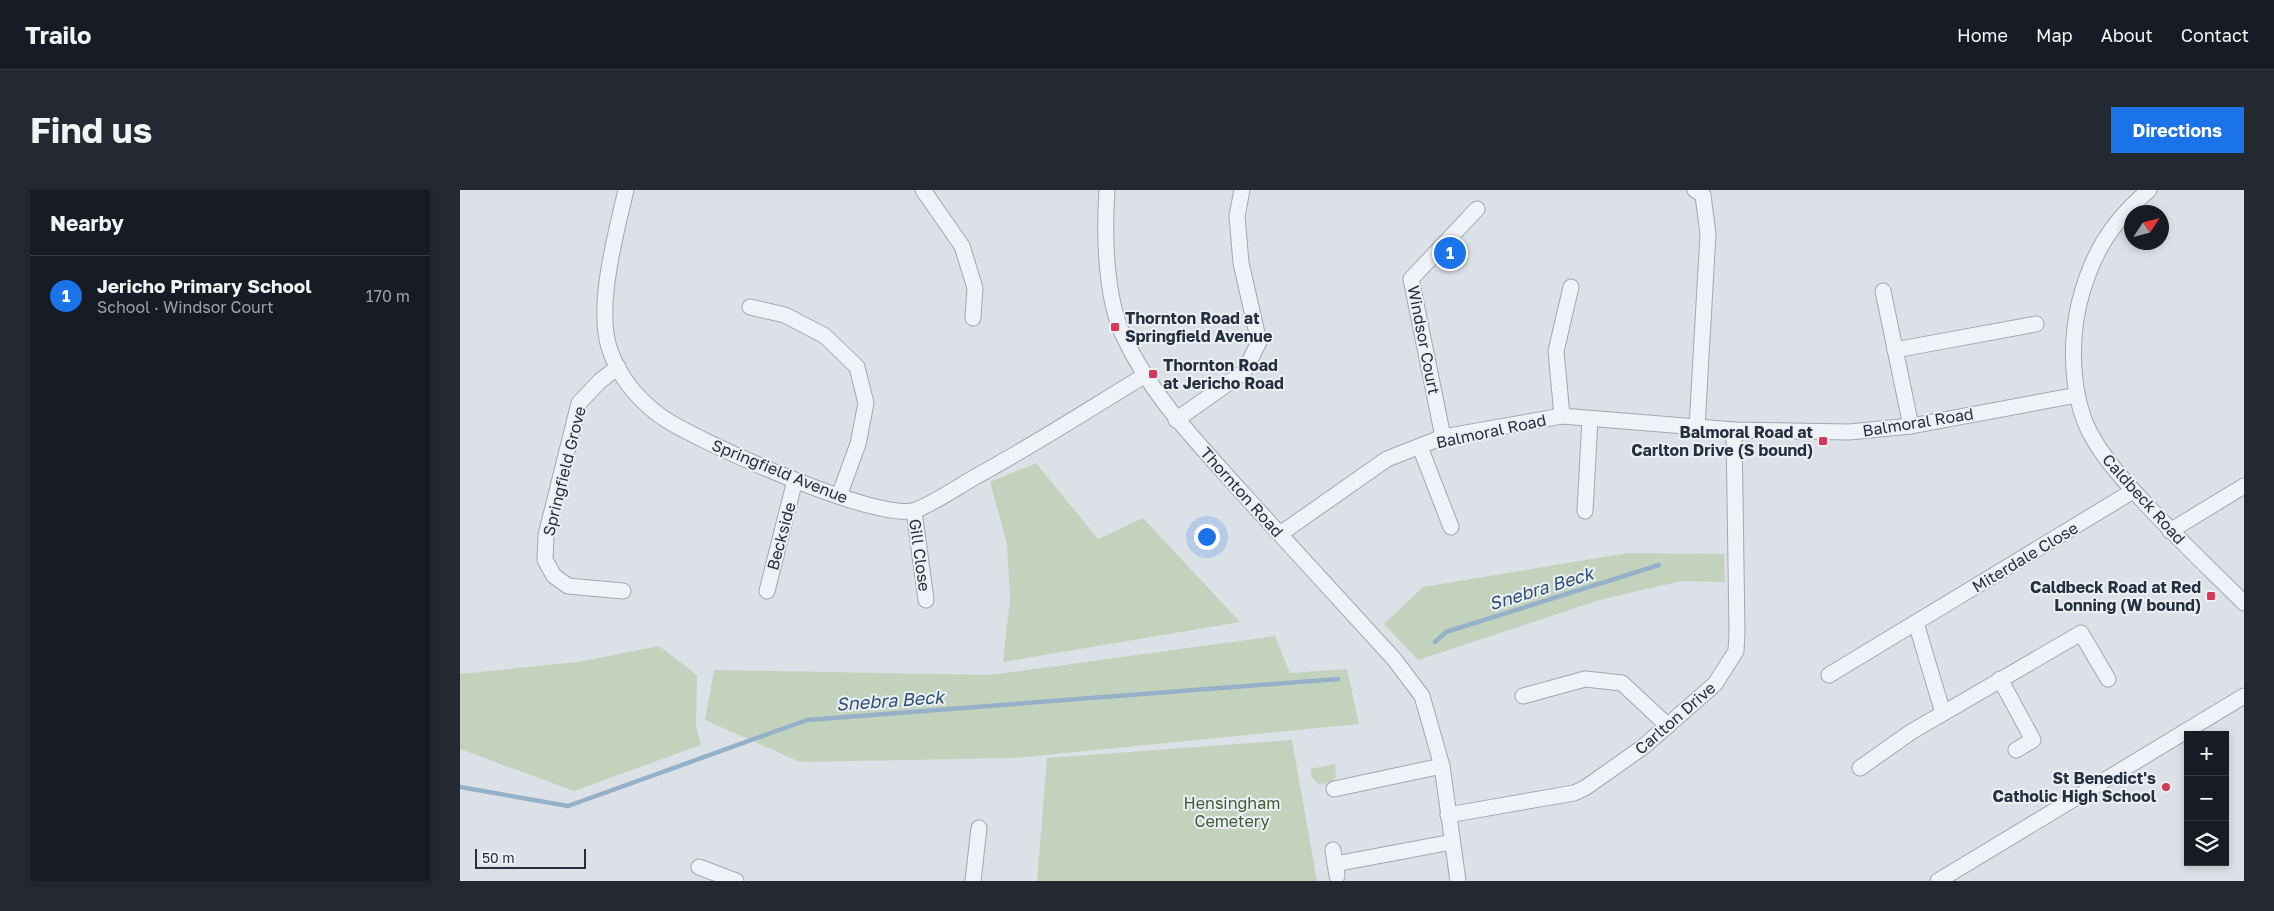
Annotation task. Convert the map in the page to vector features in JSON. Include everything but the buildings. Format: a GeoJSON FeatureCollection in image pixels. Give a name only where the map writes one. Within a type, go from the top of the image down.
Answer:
{"type":"FeatureCollection","features":[{"type":"Feature","properties":{"kind":"street","name":"Springfield Avenue"},"geometry":{"type":"LineString","coordinates":[[626,190],[603,311],[610,352],[627,383],[659,415],[703,439],[795,480],[872,508],[914,511]]}},
{"type":"Feature","properties":{"kind":"street"},"geometry":{"type":"LineString","coordinates":[[923,190],[962,246],[975,288],[973,318]]}},
{"type":"Feature","properties":{"kind":"street","name":"Thornton Road"},"geometry":{"type":"LineString","coordinates":[[1107,190],[1105,215],[1108,277],[1122,334],[1144,376],[1176,420],[1394,659],[1422,696],[1442,766],[1458,881]]}},
{"type":"Feature","properties":{"kind":"street"},"geometry":{"type":"LineString","coordinates":[[1176,420],[1244,372],[1259,342],[1241,263],[1237,216],[1242,190]]}},
{"type":"Feature","properties":{"kind":"street"},"geometry":{"type":"LineString","coordinates":[[1695,190],[1703,196],[1708,234],[1697,427]]}},
{"type":"Feature","properties":{"kind":"street","name":"Caldbeck Road"},"geometry":{"type":"LineString","coordinates":[[2149,190],[2118,219],[2097,251],[2088,272],[2076,324],[2075,356],[2078,394],[2089,430],[2099,449],[2133,491],[2170,531],[2244,603]]}},
{"type":"Feature","properties":{"kind":"street","name":"Windsor Court"},"geometry":{"type":"LineString","coordinates":[[1444,437],[1410,279],[1477,209]]}},
{"type":"Feature","properties":{"kind":"street"},"geometry":{"type":"LineString","coordinates":[[1562,416],[1556,352],[1571,288]]}},
{"type":"Feature","properties":{"kind":"street"},"geometry":{"type":"LineString","coordinates":[[1883,291],[1911,426]]}},
{"type":"Feature","properties":{"kind":"street"},"geometry":{"type":"LineString","coordinates":[[750,307],[785,315],[825,336],[857,367],[866,403],[858,444],[839,496]]}},
{"type":"Feature","properties":{"kind":"street"},"geometry":{"type":"LineString","coordinates":[[1895,350],[2036,324]]}},
{"type":"Feature","properties":{"kind":"street","name":"Springfield Grove"},"geometry":{"type":"LineString","coordinates":[[618,367],[600,381],[579,403],[546,535],[545,560],[554,576],[568,586],[623,591]]}},
{"type":"Feature","properties":{"kind":"street"},"geometry":{"type":"LineString","coordinates":[[914,511],[1016,454],[1144,376]]}},
{"type":"Feature","properties":{"kind":"street","name":"Balmoral Road"},"geometry":{"type":"LineString","coordinates":[[1280,534],[1387,459],[1444,437],[1562,416],[1734,430],[1849,432],[1911,426],[2078,394]]}},
{"type":"Feature","properties":{"kind":"street"},"geometry":{"type":"LineString","coordinates":[[1584,511],[1590,419]]}},
{"type":"Feature","properties":{"kind":"street","name":"Carlton Drive"},"geometry":{"type":"LineString","coordinates":[[1448,815],[1574,793],[1585,788],[1623,762],[1668,726],[1715,684],[1736,651],[1734,430]]}},
{"type":"Feature","properties":{"kind":"street"},"geometry":{"type":"LineString","coordinates":[[1420,447],[1451,527]]}},
{"type":"Feature","properties":{"kind":"street","name":"Beckside"},"geometry":{"type":"LineString","coordinates":[[767,591],[795,480]]}},
{"type":"Feature","properties":{"kind":"street"},"geometry":{"type":"LineString","coordinates":[[2170,531],[2244,486]]}},
{"type":"Feature","properties":{"kind":"street","name":"Miterdale Close"},"geometry":{"type":"LineString","coordinates":[[1829,675],[2133,491]]}},
{"type":"Feature","properties":{"kind":"street","name":"Gill Close"},"geometry":{"type":"LineString","coordinates":[[914,511],[926,600]]}},
{"type":"Feature","properties":{"kind":"street"},"geometry":{"type":"LineString","coordinates":[[1916,623],[1943,713]]}},
{"type":"Feature","properties":{"kind":"street"},"geometry":{"type":"LineString","coordinates":[[1860,768],[1943,713],[2080,633],[2108,679]]}},
{"type":"Feature","properties":{"kind":"street"},"geometry":{"type":"LineString","coordinates":[[1523,696],[1585,679],[1622,683],[1668,726]]}},
{"type":"Feature","properties":{"kind":"street"},"geometry":{"type":"LineString","coordinates":[[2000,679],[2033,740],[2016,750]]}},
{"type":"Feature","properties":{"kind":"street"},"geometry":{"type":"LineString","coordinates":[[1938,881],[2244,696]]}},
{"type":"Feature","properties":{"kind":"street"},"geometry":{"type":"LineString","coordinates":[[1341,783],[1442,766]]}},
{"type":"Feature","properties":{"kind":"street"},"geometry":{"type":"LineString","coordinates":[[973,881],[979,828]]}},
{"type":"Feature","properties":{"kind":"street"},"geometry":{"type":"LineString","coordinates":[[1335,863],[1452,842]]}},
{"type":"Feature","properties":{"kind":"street"},"geometry":{"type":"LineString","coordinates":[[699,868],[736,881]]}},
{"type":"Feature","properties":{"kind":"green space"},"geometry":{"type":"Polygon","coordinates":[[[1036,463],[1098,539],[1143,518],[1240,622],[1003,662],[1010,598],[1007,544],[990,482],[1036,463]]]}},
{"type":"Feature","properties":{"kind":"green space"},"geometry":{"type":"Polygon","coordinates":[[[1628,553],[1724,554],[1725,582],[1682,581],[1603,599],[1418,660],[1384,624],[1423,587],[1628,553]]]}},
{"type":"Feature","properties":{"kind":"green space"},"geometry":{"type":"Polygon","coordinates":[[[1275,636],[1290,673],[1347,669],[1359,724],[1015,758],[800,762],[705,720],[714,670],[990,675],[1275,636]]]}},
{"type":"Feature","properties":{"kind":"green space"},"geometry":{"type":"Polygon","coordinates":[[[659,646],[697,675],[696,725],[701,745],[574,791],[460,749],[460,674],[578,662],[659,646]]]}},
{"type":"Feature","properties":{"kind":"green space","name":"Hensingham Cemetery"},"geometry":{"type":"Polygon","coordinates":[[[1292,740],[1317,881],[1037,881],[1047,758],[1292,740]]]}},
{"type":"Feature","properties":{"kind":"green space"},"geometry":{"type":"Polygon","coordinates":[[[1335,764],[1336,776],[1331,783],[1318,784],[1312,777],[1310,769],[1335,764]]]}},
{"type":"Feature","properties":{"kind":"waterway","name":"Snebra Beck"},"geometry":{"type":"LineString","coordinates":[[1435,642],[1446,632],[1659,565]]}},
{"type":"Feature","properties":{"kind":"waterway","name":"Snebra Beck"},"geometry":{"type":"LineString","coordinates":[[460,787],[568,806],[807,720],[1338,679]]}},
{"type":"Feature","properties":{"kind":"place","name":"Jericho Primary School"},"geometry":{"type":"Point","coordinates":[1450,253]}},
{"type":"Feature","properties":{"kind":"place","name":"Thornton Road at Springfield Avenue"},"geometry":{"type":"Point","coordinates":[1115,327]}},
{"type":"Feature","properties":{"kind":"place","name":"Thornton Road at Jericho Road"},"geometry":{"type":"Point","coordinates":[1153,374]}},
{"type":"Feature","properties":{"kind":"place","name":"Balmoral Road at Carlton Drive (S bound)"},"geometry":{"type":"Point","coordinates":[1823,441]}},
{"type":"Feature","properties":{"kind":"place","name":"Caldbeck Road at Red Lonning (W bound)"},"geometry":{"type":"Point","coordinates":[2211,596]}},
{"type":"Feature","properties":{"kind":"place","name":"St Benedict's Catholic High School"},"geometry":{"type":"Point","coordinates":[2166,787]}}]}
